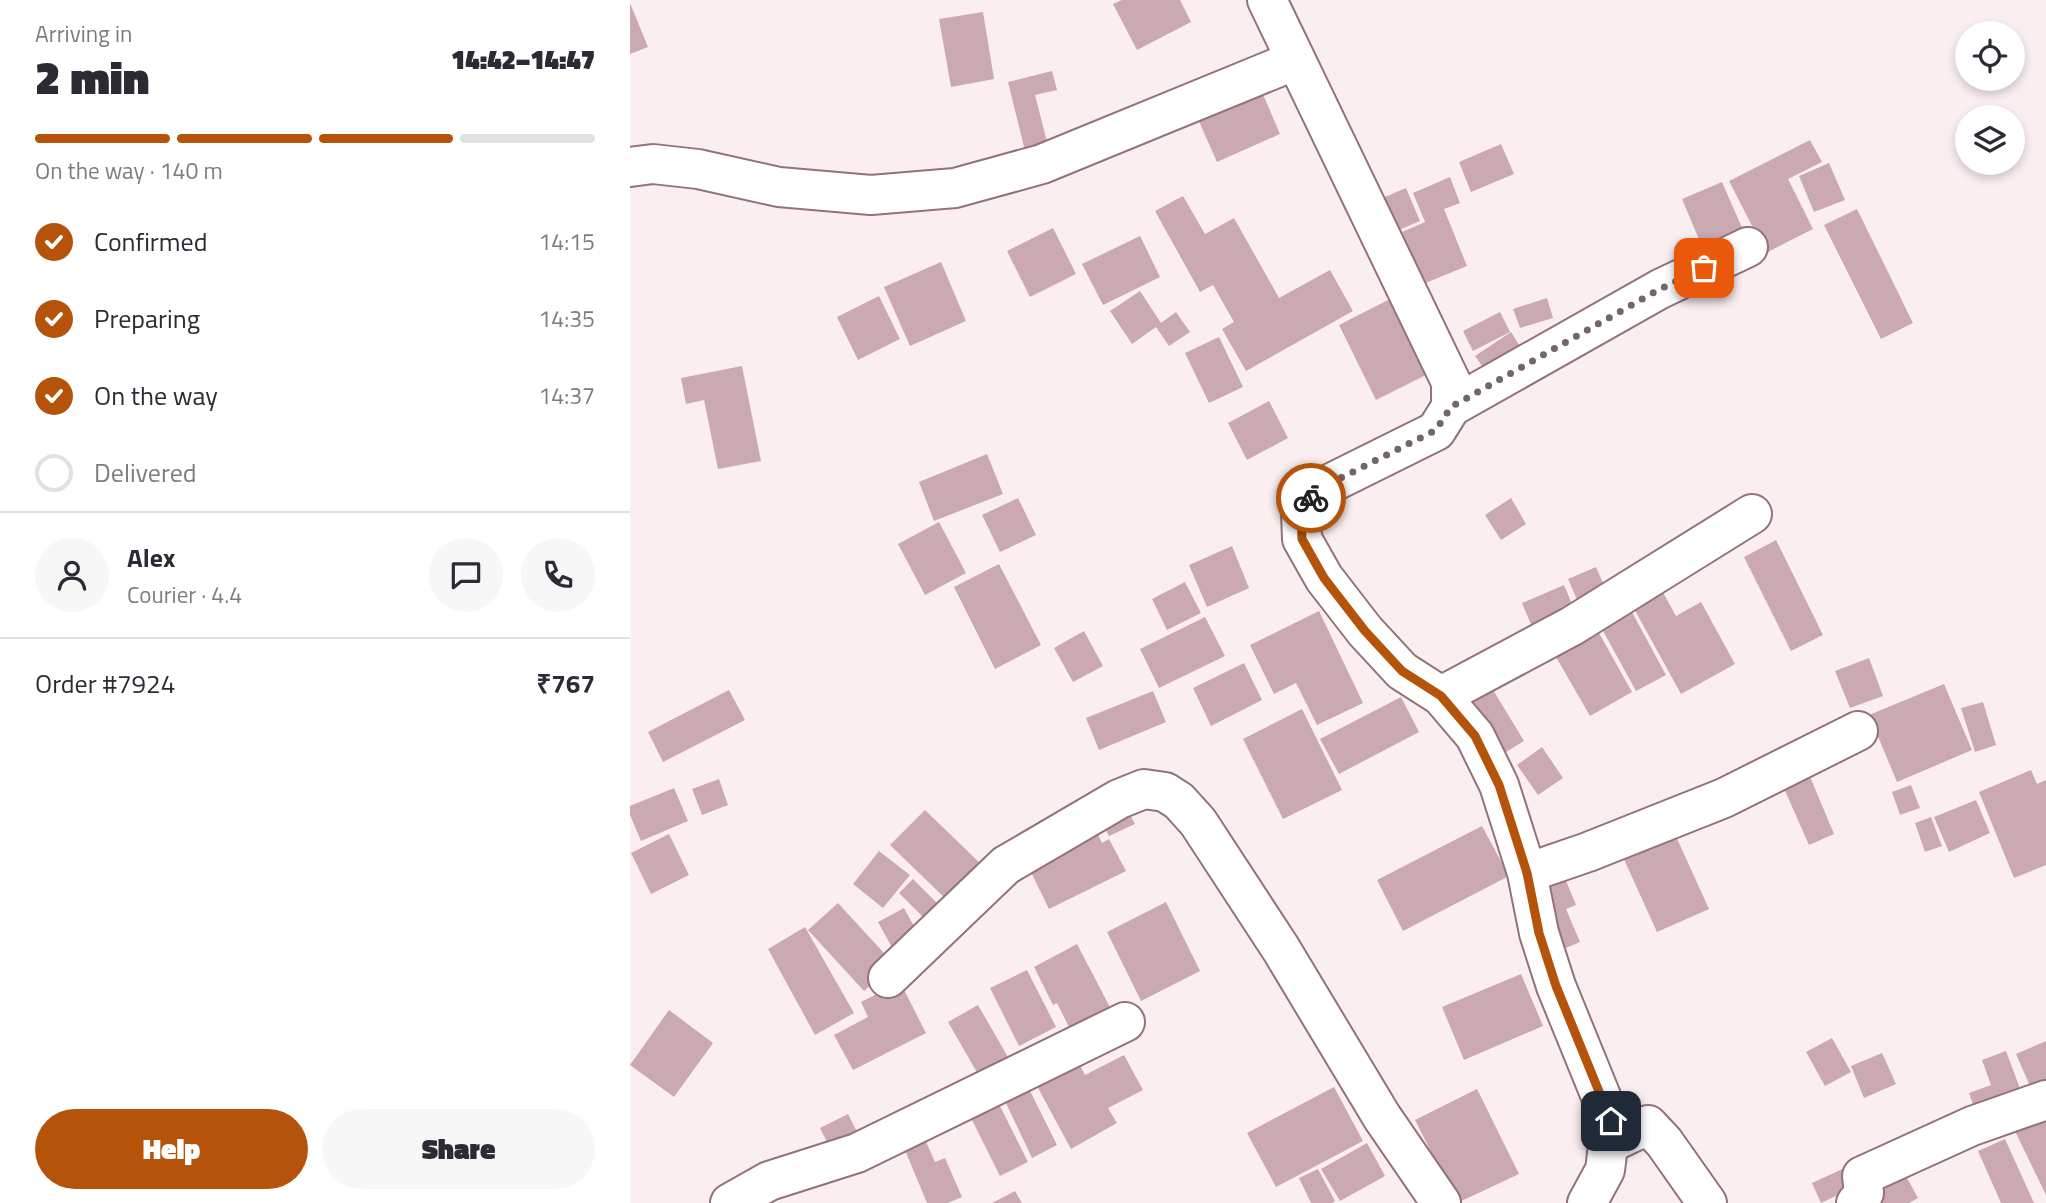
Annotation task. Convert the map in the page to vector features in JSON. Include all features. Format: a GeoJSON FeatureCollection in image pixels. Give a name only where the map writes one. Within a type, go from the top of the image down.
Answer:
{"type":"FeatureCollection","features":[{"type":"Feature","properties":{"kind":"street"},"geometry":{"type":"LineString","coordinates":[[1267,0],[1451,382],[1451,407]]}},
{"type":"Feature","properties":{"kind":"street"},"geometry":{"type":"LineString","coordinates":[[630,167],[653,164],[698,169],[779,187],[871,195],[955,188],[1042,164],[1296,60]]}},
{"type":"Feature","properties":{"kind":"street"},"geometry":{"type":"LineString","coordinates":[[1587,1203],[1605,1170],[1611,1121],[1556,986],[1539,933],[1527,873],[1499,785],[1475,736],[1441,696],[1402,671],[1365,631],[1324,578],[1302,539],[1301,512],[1315,491],[1436,430],[1451,407],[1660,289],[1748,247]]}},
{"type":"Feature","properties":{"kind":"street"},"geometry":{"type":"LineString","coordinates":[[1441,696],[1572,626],[1752,514]]}},
{"type":"Feature","properties":{"kind":"street"},"geometry":{"type":"LineString","coordinates":[[1527,873],[1588,852],[1724,797],[1858,731]]}},
{"type":"Feature","properties":{"kind":"street"},"geometry":{"type":"LineString","coordinates":[[888,978],[1006,865],[1119,799],[1144,789],[1165,792],[1179,801],[1198,822],[1281,949],[1382,1117],[1441,1203]]}},
{"type":"Feature","properties":{"kind":"street"},"geometry":{"type":"LineString","coordinates":[[730,1203],[769,1181],[857,1153],[1125,1022]]}},
{"type":"Feature","properties":{"kind":"street"},"geometry":{"type":"LineString","coordinates":[[1856,1203],[1864,1193],[1862,1176],[1972,1126],[2046,1100]]}},
{"type":"Feature","properties":{"kind":"street"},"geometry":{"type":"LineString","coordinates":[[1608,1144],[1648,1125],[1664,1142],[1707,1203]]}},
{"type":"Feature","properties":{"kind":"building"},"geometry":{"type":"Polygon","coordinates":[[[1122,0],[1180,0],[1191,22],[1137,50],[1113,4],[1122,0]]]}},
{"type":"Feature","properties":{"kind":"building"},"geometry":{"type":"Polygon","coordinates":[[[630,3],[648,47],[630,54],[630,3]]]}},
{"type":"Feature","properties":{"kind":"building"},"geometry":{"type":"Polygon","coordinates":[[[983,12],[994,79],[951,87],[939,19],[983,12]]]}},
{"type":"Feature","properties":{"kind":"building"},"geometry":{"type":"Polygon","coordinates":[[[1052,71],[1057,90],[1035,95],[1052,161],[1029,167],[1008,82],[1052,71]]]}},
{"type":"Feature","properties":{"kind":"building"},"geometry":{"type":"Polygon","coordinates":[[[1262,92],[1280,134],[1217,162],[1198,119],[1262,92]]]}},
{"type":"Feature","properties":{"kind":"building"},"geometry":{"type":"Polygon","coordinates":[[[1810,140],[1822,162],[1788,179],[1813,229],[1766,253],[1729,181],[1810,140]]]}},
{"type":"Feature","properties":{"kind":"building"},"geometry":{"type":"Polygon","coordinates":[[[1501,144],[1514,174],[1471,192],[1459,162],[1501,144]]]}},
{"type":"Feature","properties":{"kind":"building"},"geometry":{"type":"Polygon","coordinates":[[[1829,163],[1845,200],[1814,212],[1799,176],[1829,163]]]}},
{"type":"Feature","properties":{"kind":"building"},"geometry":{"type":"Polygon","coordinates":[[[1450,177],[1460,203],[1444,209],[1467,266],[1423,284],[1402,232],[1425,222],[1413,193],[1450,177]]]}},
{"type":"Feature","properties":{"kind":"building"},"geometry":{"type":"Polygon","coordinates":[[[1722,182],[1750,246],[1709,263],[1682,199],[1722,182]]]}},
{"type":"Feature","properties":{"kind":"building"},"geometry":{"type":"Polygon","coordinates":[[[1406,188],[1420,221],[1394,232],[1380,199],[1406,188]]]}},
{"type":"Feature","properties":{"kind":"building"},"geometry":{"type":"Polygon","coordinates":[[[1183,196],[1205,234],[1234,218],[1279,298],[1330,270],[1353,311],[1246,371],[1222,329],[1234,322],[1213,285],[1200,292],[1155,211],[1183,196]]]}},
{"type":"Feature","properties":{"kind":"building"},"geometry":{"type":"Polygon","coordinates":[[[1857,209],[1913,323],[1881,339],[1824,225],[1857,209]]]}},
{"type":"Feature","properties":{"kind":"building"},"geometry":{"type":"Polygon","coordinates":[[[1053,228],[1076,274],[1030,297],[1007,251],[1053,228]]]}},
{"type":"Feature","properties":{"kind":"building"},"geometry":{"type":"Polygon","coordinates":[[[1140,236],[1160,277],[1103,305],[1082,264],[1140,236]]]}},
{"type":"Feature","properties":{"kind":"building"},"geometry":{"type":"Polygon","coordinates":[[[941,262],[966,321],[910,346],[884,287],[941,262]]]}},
{"type":"Feature","properties":{"kind":"building"},"geometry":{"type":"Polygon","coordinates":[[[1140,291],[1161,323],[1176,312],[1190,332],[1169,346],[1156,327],[1132,344],[1110,311],[1140,291]]]}},
{"type":"Feature","properties":{"kind":"building"},"geometry":{"type":"Polygon","coordinates":[[[879,296],[900,339],[858,360],[837,317],[879,296]]]}},
{"type":"Feature","properties":{"kind":"building"},"geometry":{"type":"Polygon","coordinates":[[[1392,298],[1430,373],[1376,400],[1339,325],[1392,298]]]}},
{"type":"Feature","properties":{"kind":"building"},"geometry":{"type":"Polygon","coordinates":[[[1547,298],[1553,318],[1520,328],[1513,309],[1547,298]]]}},
{"type":"Feature","properties":{"kind":"building"},"geometry":{"type":"Polygon","coordinates":[[[1500,312],[1510,332],[1473,351],[1463,331],[1500,312]]]}},
{"type":"Feature","properties":{"kind":"building"},"geometry":{"type":"Polygon","coordinates":[[[1511,332],[1525,354],[1490,377],[1475,356],[1511,332]]]}},
{"type":"Feature","properties":{"kind":"building"},"geometry":{"type":"Polygon","coordinates":[[[1219,337],[1243,387],[1209,403],[1185,353],[1219,337]]]}},
{"type":"Feature","properties":{"kind":"building"},"geometry":{"type":"Polygon","coordinates":[[[742,366],[761,461],[718,469],[704,400],[686,404],[681,378],[742,366]]]}},
{"type":"Feature","properties":{"kind":"building"},"geometry":{"type":"Polygon","coordinates":[[[1269,401],[1288,438],[1247,460],[1228,423],[1269,401]]]}},
{"type":"Feature","properties":{"kind":"building"},"geometry":{"type":"Polygon","coordinates":[[[987,454],[1003,494],[934,521],[919,482],[987,454]]]}},
{"type":"Feature","properties":{"kind":"building"},"geometry":{"type":"Polygon","coordinates":[[[1018,498],[1036,535],[1000,552],[982,515],[1018,498]]]}},
{"type":"Feature","properties":{"kind":"building"},"geometry":{"type":"Polygon","coordinates":[[[1511,498],[1526,524],[1501,540],[1485,515],[1511,498]]]}},
{"type":"Feature","properties":{"kind":"building"},"geometry":{"type":"Polygon","coordinates":[[[939,522],[966,573],[925,595],[898,544],[939,522]]]}},
{"type":"Feature","properties":{"kind":"building"},"geometry":{"type":"Polygon","coordinates":[[[1776,540],[1823,635],[1791,651],[1744,557],[1776,540]]]}},
{"type":"Feature","properties":{"kind":"building"},"geometry":{"type":"Polygon","coordinates":[[[1232,546],[1249,588],[1207,607],[1189,565],[1232,546]]]}},
{"type":"Feature","properties":{"kind":"building"},"geometry":{"type":"Polygon","coordinates":[[[999,564],[1041,645],[995,669],[954,587],[999,564]]]}},
{"type":"Feature","properties":{"kind":"building"},"geometry":{"type":"Polygon","coordinates":[[[1596,567],[1606,590],[1578,602],[1568,579],[1596,567]]]}},
{"type":"Feature","properties":{"kind":"building"},"geometry":{"type":"Polygon","coordinates":[[[1655,578],[1676,616],[1701,602],[1735,664],[1681,694],[1626,594],[1655,578]]]}},
{"type":"Feature","properties":{"kind":"building"},"geometry":{"type":"Polygon","coordinates":[[[1185,582],[1201,613],[1167,630],[1152,599],[1185,582]]]}},
{"type":"Feature","properties":{"kind":"building"},"geometry":{"type":"Polygon","coordinates":[[[1564,585],[1575,611],[1533,629],[1522,603],[1564,585]]]}},
{"type":"Feature","properties":{"kind":"building"},"geometry":{"type":"Polygon","coordinates":[[[1626,601],[1666,675],[1636,691],[1596,618],[1626,601]]]}},
{"type":"Feature","properties":{"kind":"building"},"geometry":{"type":"Polygon","coordinates":[[[1319,611],[1363,703],[1317,725],[1296,683],[1274,694],[1250,645],[1319,611]]]}},
{"type":"Feature","properties":{"kind":"building"},"geometry":{"type":"Polygon","coordinates":[[[1205,617],[1225,656],[1159,688],[1140,649],[1205,617]]]}},
{"type":"Feature","properties":{"kind":"building"},"geometry":{"type":"Polygon","coordinates":[[[1084,631],[1103,666],[1073,682],[1054,648],[1084,631]]]}},
{"type":"Feature","properties":{"kind":"building"},"geometry":{"type":"Polygon","coordinates":[[[1599,633],[1632,692],[1590,716],[1556,657],[1599,633]]]}},
{"type":"Feature","properties":{"kind":"building"},"geometry":{"type":"Polygon","coordinates":[[[1869,658],[1883,696],[1850,708],[1835,671],[1869,658]]]}},
{"type":"Feature","properties":{"kind":"building"},"geometry":{"type":"Polygon","coordinates":[[[1244,663],[1262,700],[1211,726],[1193,688],[1244,663]]]}},
{"type":"Feature","properties":{"kind":"building"},"geometry":{"type":"Polygon","coordinates":[[[1487,680],[1524,741],[1493,760],[1457,699],[1487,680]]]}},
{"type":"Feature","properties":{"kind":"building"},"geometry":{"type":"Polygon","coordinates":[[[1944,684],[1972,750],[1897,782],[1869,715],[1944,684]]]}},
{"type":"Feature","properties":{"kind":"building"},"geometry":{"type":"Polygon","coordinates":[[[729,690],[745,720],[663,762],[648,732],[729,690]]]}},
{"type":"Feature","properties":{"kind":"building"},"geometry":{"type":"Polygon","coordinates":[[[1153,691],[1166,722],[1099,750],[1086,718],[1153,691]]]}},
{"type":"Feature","properties":{"kind":"building"},"geometry":{"type":"Polygon","coordinates":[[[1401,697],[1419,732],[1339,774],[1320,739],[1401,697]]]}},
{"type":"Feature","properties":{"kind":"building"},"geometry":{"type":"Polygon","coordinates":[[[1983,702],[1996,745],[1975,752],[1961,708],[1983,702]]]}},
{"type":"Feature","properties":{"kind":"building"},"geometry":{"type":"Polygon","coordinates":[[[1302,709],[1342,790],[1283,819],[1243,739],[1302,709]]]}},
{"type":"Feature","properties":{"kind":"building"},"geometry":{"type":"Polygon","coordinates":[[[1542,747],[1563,778],[1538,795],[1517,765],[1542,747]]]}},
{"type":"Feature","properties":{"kind":"building"},"geometry":{"type":"Polygon","coordinates":[[[2031,770],[2037,784],[2046,780],[2046,865],[2014,878],[1979,792],[2031,770]]]}},
{"type":"Feature","properties":{"kind":"building"},"geometry":{"type":"Polygon","coordinates":[[[1808,772],[1834,834],[1809,845],[1782,784],[1808,772]]]}},
{"type":"Feature","properties":{"kind":"building"},"geometry":{"type":"Polygon","coordinates":[[[719,779],[728,805],[702,815],[692,789],[719,779]]]}},
{"type":"Feature","properties":{"kind":"building"},"geometry":{"type":"Polygon","coordinates":[[[1911,785],[1920,808],[1900,815],[1892,792],[1911,785]]]}},
{"type":"Feature","properties":{"kind":"building"},"geometry":{"type":"Polygon","coordinates":[[[674,788],[688,821],[641,841],[630,815],[630,806],[674,788]]]}},
{"type":"Feature","properties":{"kind":"building"},"geometry":{"type":"Polygon","coordinates":[[[1976,800],[1990,833],[1949,852],[1934,817],[1976,800]]]}},
{"type":"Feature","properties":{"kind":"building"},"geometry":{"type":"Polygon","coordinates":[[[1125,805],[1135,824],[1109,836],[1099,817],[1125,805]]]}},
{"type":"Feature","properties":{"kind":"building"},"geometry":{"type":"Polygon","coordinates":[[[925,810],[984,867],[950,903],[890,845],[925,810]]]}},
{"type":"Feature","properties":{"kind":"building"},"geometry":{"type":"Polygon","coordinates":[[[1931,817],[1942,846],[1925,852],[1915,823],[1931,817]]]}},
{"type":"Feature","properties":{"kind":"building"},"geometry":{"type":"Polygon","coordinates":[[[1482,826],[1509,876],[1403,931],[1377,880],[1482,826]]]}},
{"type":"Feature","properties":{"kind":"building"},"geometry":{"type":"Polygon","coordinates":[[[1095,828],[1102,843],[1109,839],[1126,871],[1049,909],[1026,862],[1095,828]]]}},
{"type":"Feature","properties":{"kind":"building"},"geometry":{"type":"Polygon","coordinates":[[[1674,832],[1709,909],[1657,932],[1622,855],[1674,832]]]}},
{"type":"Feature","properties":{"kind":"building"},"geometry":{"type":"Polygon","coordinates":[[[669,834],[689,875],[651,894],[631,853],[669,834]]]}},
{"type":"Feature","properties":{"kind":"building"},"geometry":{"type":"Polygon","coordinates":[[[879,851],[910,875],[883,908],[853,884],[879,851]]]}},
{"type":"Feature","properties":{"kind":"building"},"geometry":{"type":"Polygon","coordinates":[[[1564,876],[1576,905],[1566,909],[1580,942],[1566,948],[1532,889],[1564,876]]]}},
{"type":"Feature","properties":{"kind":"building"},"geometry":{"type":"Polygon","coordinates":[[[913,879],[940,906],[926,920],[899,893],[913,879]]]}},
{"type":"Feature","properties":{"kind":"building"},"geometry":{"type":"Polygon","coordinates":[[[1166,902],[1200,971],[1141,1001],[1107,932],[1166,902]]]}},
{"type":"Feature","properties":{"kind":"building"},"geometry":{"type":"Polygon","coordinates":[[[838,903],[894,964],[864,991],[808,930],[838,903]]]}},
{"type":"Feature","properties":{"kind":"building"},"geometry":{"type":"Polygon","coordinates":[[[904,908],[921,939],[895,953],[878,922],[904,908]]]}},
{"type":"Feature","properties":{"kind":"building"},"geometry":{"type":"Polygon","coordinates":[[[805,927],[854,1013],[815,1035],[768,949],[805,927]]]}},
{"type":"Feature","properties":{"kind":"building"},"geometry":{"type":"Polygon","coordinates":[[[1077,944],[1114,1015],[1074,1037],[1057,1003],[1053,1005],[1034,967],[1077,944]]]}},
{"type":"Feature","properties":{"kind":"building"},"geometry":{"type":"Polygon","coordinates":[[[1027,970],[1056,1027],[1019,1046],[990,988],[1027,970]]]}},
{"type":"Feature","properties":{"kind":"building"},"geometry":{"type":"Polygon","coordinates":[[[1521,974],[1543,1026],[1464,1060],[1442,1007],[1521,974]]]}},
{"type":"Feature","properties":{"kind":"building"},"geometry":{"type":"Polygon","coordinates":[[[900,982],[926,1033],[853,1070],[834,1035],[868,1017],[861,1002],[900,982]]]}},
{"type":"Feature","properties":{"kind":"building"},"geometry":{"type":"Polygon","coordinates":[[[978,1005],[1016,1071],[986,1088],[948,1022],[978,1005]]]}},
{"type":"Feature","properties":{"kind":"building"},"geometry":{"type":"Polygon","coordinates":[[[669,1010],[713,1043],[674,1097],[630,1065],[669,1010]]]}},
{"type":"Feature","properties":{"kind":"building"},"geometry":{"type":"Polygon","coordinates":[[[1832,1038],[1851,1072],[1825,1086],[1806,1052],[1832,1038]]]}},
{"type":"Feature","properties":{"kind":"building"},"geometry":{"type":"Polygon","coordinates":[[[2046,1041],[2046,1090],[2034,1095],[2016,1054],[2046,1041]]]}},
{"type":"Feature","properties":{"kind":"building"},"geometry":{"type":"Polygon","coordinates":[[[2006,1051],[2024,1099],[1977,1116],[1969,1093],[1991,1085],[1982,1060],[2006,1051]]]}},
{"type":"Feature","properties":{"kind":"building"},"geometry":{"type":"Polygon","coordinates":[[[1074,1053],[1085,1075],[1124,1055],[1143,1090],[1108,1108],[1117,1123],[1071,1149],[1031,1075],[1074,1053]]]}},
{"type":"Feature","properties":{"kind":"building"},"geometry":{"type":"Polygon","coordinates":[[[1882,1053],[1896,1084],[1864,1098],[1851,1066],[1882,1053]]]}},
{"type":"Feature","properties":{"kind":"building"},"geometry":{"type":"Polygon","coordinates":[[[1334,1087],[1363,1141],[1276,1187],[1247,1133],[1334,1087]]]}},
{"type":"Feature","properties":{"kind":"building"},"geometry":{"type":"Polygon","coordinates":[[[1029,1089],[1057,1145],[1032,1158],[1005,1101],[1029,1089]]]}},
{"type":"Feature","properties":{"kind":"building"},"geometry":{"type":"Polygon","coordinates":[[[1477,1089],[1519,1174],[1457,1203],[1415,1120],[1477,1089]]]}},
{"type":"Feature","properties":{"kind":"building"},"geometry":{"type":"Polygon","coordinates":[[[993,1092],[1028,1162],[1000,1176],[965,1106],[993,1092]]]}},
{"type":"Feature","properties":{"kind":"building"},"geometry":{"type":"Polygon","coordinates":[[[2046,1105],[2046,1195],[2009,1119],[2046,1105]]]}},
{"type":"Feature","properties":{"kind":"building"},"geometry":{"type":"Polygon","coordinates":[[[848,1114],[860,1138],[832,1152],[820,1128],[848,1114]]]}},
{"type":"Feature","properties":{"kind":"building"},"geometry":{"type":"Polygon","coordinates":[[[923,1135],[935,1162],[945,1158],[962,1197],[948,1203],[927,1203],[902,1143],[923,1135]]]}},
{"type":"Feature","properties":{"kind":"building"},"geometry":{"type":"Polygon","coordinates":[[[2005,1139],[2034,1203],[2001,1203],[1978,1151],[2005,1139]]]}},
{"type":"Feature","properties":{"kind":"building"},"geometry":{"type":"Polygon","coordinates":[[[1367,1143],[1385,1176],[1340,1201],[1321,1169],[1367,1143]]]}},
{"type":"Feature","properties":{"kind":"building"},"geometry":{"type":"Polygon","coordinates":[[[1849,1166],[1859,1185],[1821,1203],[1812,1183],[1849,1166]]]}},
{"type":"Feature","properties":{"kind":"building"},"geometry":{"type":"Polygon","coordinates":[[[1901,1167],[1918,1198],[1909,1203],[1879,1203],[1869,1184],[1901,1167]]]}},
{"type":"Feature","properties":{"kind":"building"},"geometry":{"type":"Polygon","coordinates":[[[1318,1169],[1335,1201],[1332,1203],[1311,1203],[1299,1178],[1318,1169]]]}},
{"type":"Feature","properties":{"kind":"building"},"geometry":{"type":"Polygon","coordinates":[[[1015,1191],[1022,1203],[992,1203],[1015,1191]]]}},
{"type":"Feature","properties":{"kind":"way so far"},"geometry":{"type":"LineString","coordinates":[[1311,498],[1315,491],[1436,430],[1451,407],[1660,289],[1704,268]]}},
{"type":"Feature","properties":{"kind":"route"},"geometry":{"type":"LineString","coordinates":[[1311,498],[1301,512],[1302,539],[1324,578],[1365,631],[1402,671],[1441,696],[1475,736],[1499,785],[1527,873],[1539,933],[1556,986],[1611,1121]]}}]}
